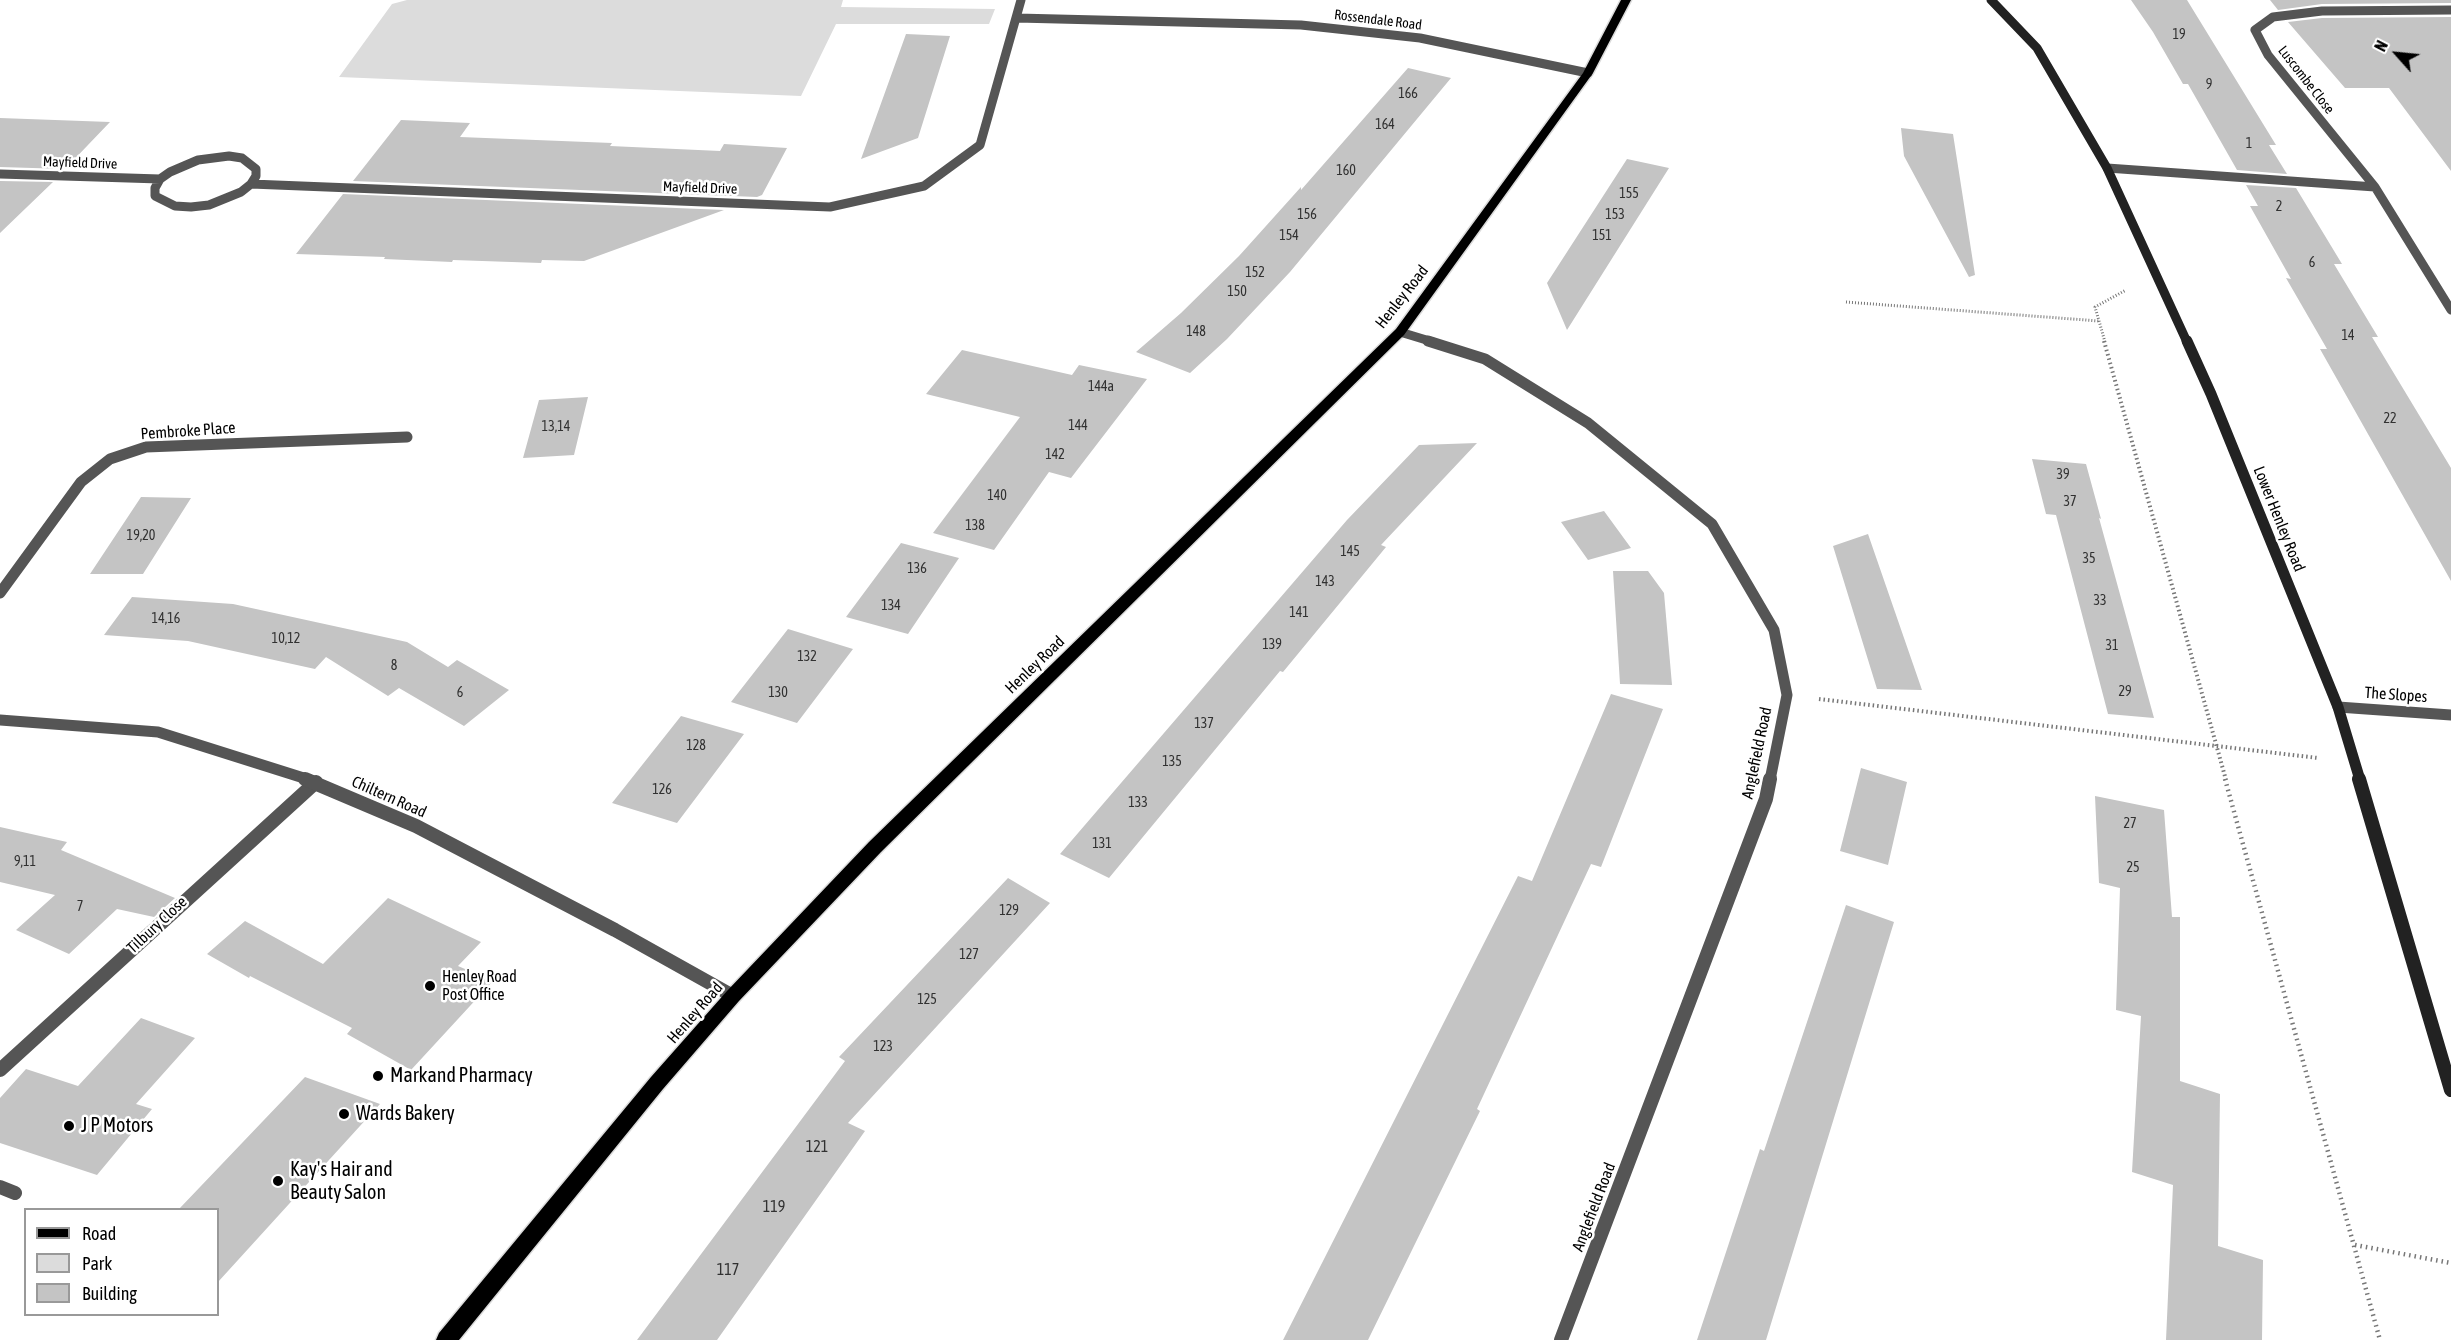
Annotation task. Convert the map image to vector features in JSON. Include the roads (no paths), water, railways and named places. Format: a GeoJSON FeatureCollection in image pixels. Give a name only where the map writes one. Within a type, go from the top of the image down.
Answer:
{"type":"FeatureCollection","features":[{"type":"Feature","properties":{"kind":"main road","name":"Henley Road"},"geometry":{"type":"LineString","coordinates":[[446,1340],[650,1092],[733,996],[875,847],[1401,332],[1588,73],[1626,0]]}},
{"type":"Feature","properties":{"kind":"main road","name":"Lower Henley Road"},"geometry":{"type":"LineString","coordinates":[[1990,0],[2037,48],[2108,168],[2211,394],[2338,707],[2451,1090]]}},
{"type":"Feature","properties":{"kind":"street","name":"Mayfield Drive"},"geometry":{"type":"LineString","coordinates":[[251,184],[830,207],[924,186],[980,145],[1021,0]]}},
{"type":"Feature","properties":{"kind":"street","name":"Luscombe Close"},"geometry":{"type":"LineString","coordinates":[[2451,10],[2322,11],[2273,17],[2255,30],[2276,64],[2375,186],[2451,310]]}},
{"type":"Feature","properties":{"kind":"street","name":"Rossendale Road"},"geometry":{"type":"LineString","coordinates":[[1017,18],[1301,25],[1420,38],[1588,73]]}},
{"type":"Feature","properties":{"kind":"street"},"geometry":{"type":"LineString","coordinates":[[229,156],[242,158],[256,169],[256,176],[251,184],[226,200],[208,205],[175,206],[163,202],[155,196],[154,188],[160,179],[176,168],[198,160],[229,156]]}},
{"type":"Feature","properties":{"kind":"street"},"geometry":{"type":"LineString","coordinates":[[2108,168],[2375,186]]}},
{"type":"Feature","properties":{"kind":"street","name":"Mayfield Drive"},"geometry":{"type":"LineString","coordinates":[[0,174],[160,179]]}},
{"type":"Feature","properties":{"kind":"street","name":"Anglefield Road"},"geometry":{"type":"LineString","coordinates":[[1401,332],[1485,359],[1588,423],[1712,524],[1774,630],[1787,695],[1766,799],[1561,1340]]}},
{"type":"Feature","properties":{"kind":"street","name":"Pembroke Place"},"geometry":{"type":"LineString","coordinates":[[0,593],[81,482],[111,459],[146,447],[407,437]]}},
{"type":"Feature","properties":{"kind":"street","name":"The Slopes"},"geometry":{"type":"LineString","coordinates":[[2338,707],[2451,715]]}},
{"type":"Feature","properties":{"kind":"street","name":"Chiltern Road"},"geometry":{"type":"LineString","coordinates":[[0,720],[158,732],[316,782],[416,826],[615,930],[733,996]]}},
{"type":"Feature","properties":{"kind":"street","name":"Tilbury Close"},"geometry":{"type":"LineString","coordinates":[[0,1070],[316,782]]}},
{"type":"Feature","properties":{"kind":"place","name":"Henley Road Post Office"},"geometry":{"type":"Point","coordinates":[430,986]}},
{"type":"Feature","properties":{"kind":"place","name":"Markand Pharmacy"},"geometry":{"type":"Point","coordinates":[378,1076]}},
{"type":"Feature","properties":{"kind":"place","name":"Wards Bakery"},"geometry":{"type":"Point","coordinates":[344,1114]}},
{"type":"Feature","properties":{"kind":"place","name":"J P Motors"},"geometry":{"type":"Point","coordinates":[69,1126]}},
{"type":"Feature","properties":{"kind":"place","name":"Kay's Hair and Beauty Salon"},"geometry":{"type":"Point","coordinates":[278,1181]}}]}
